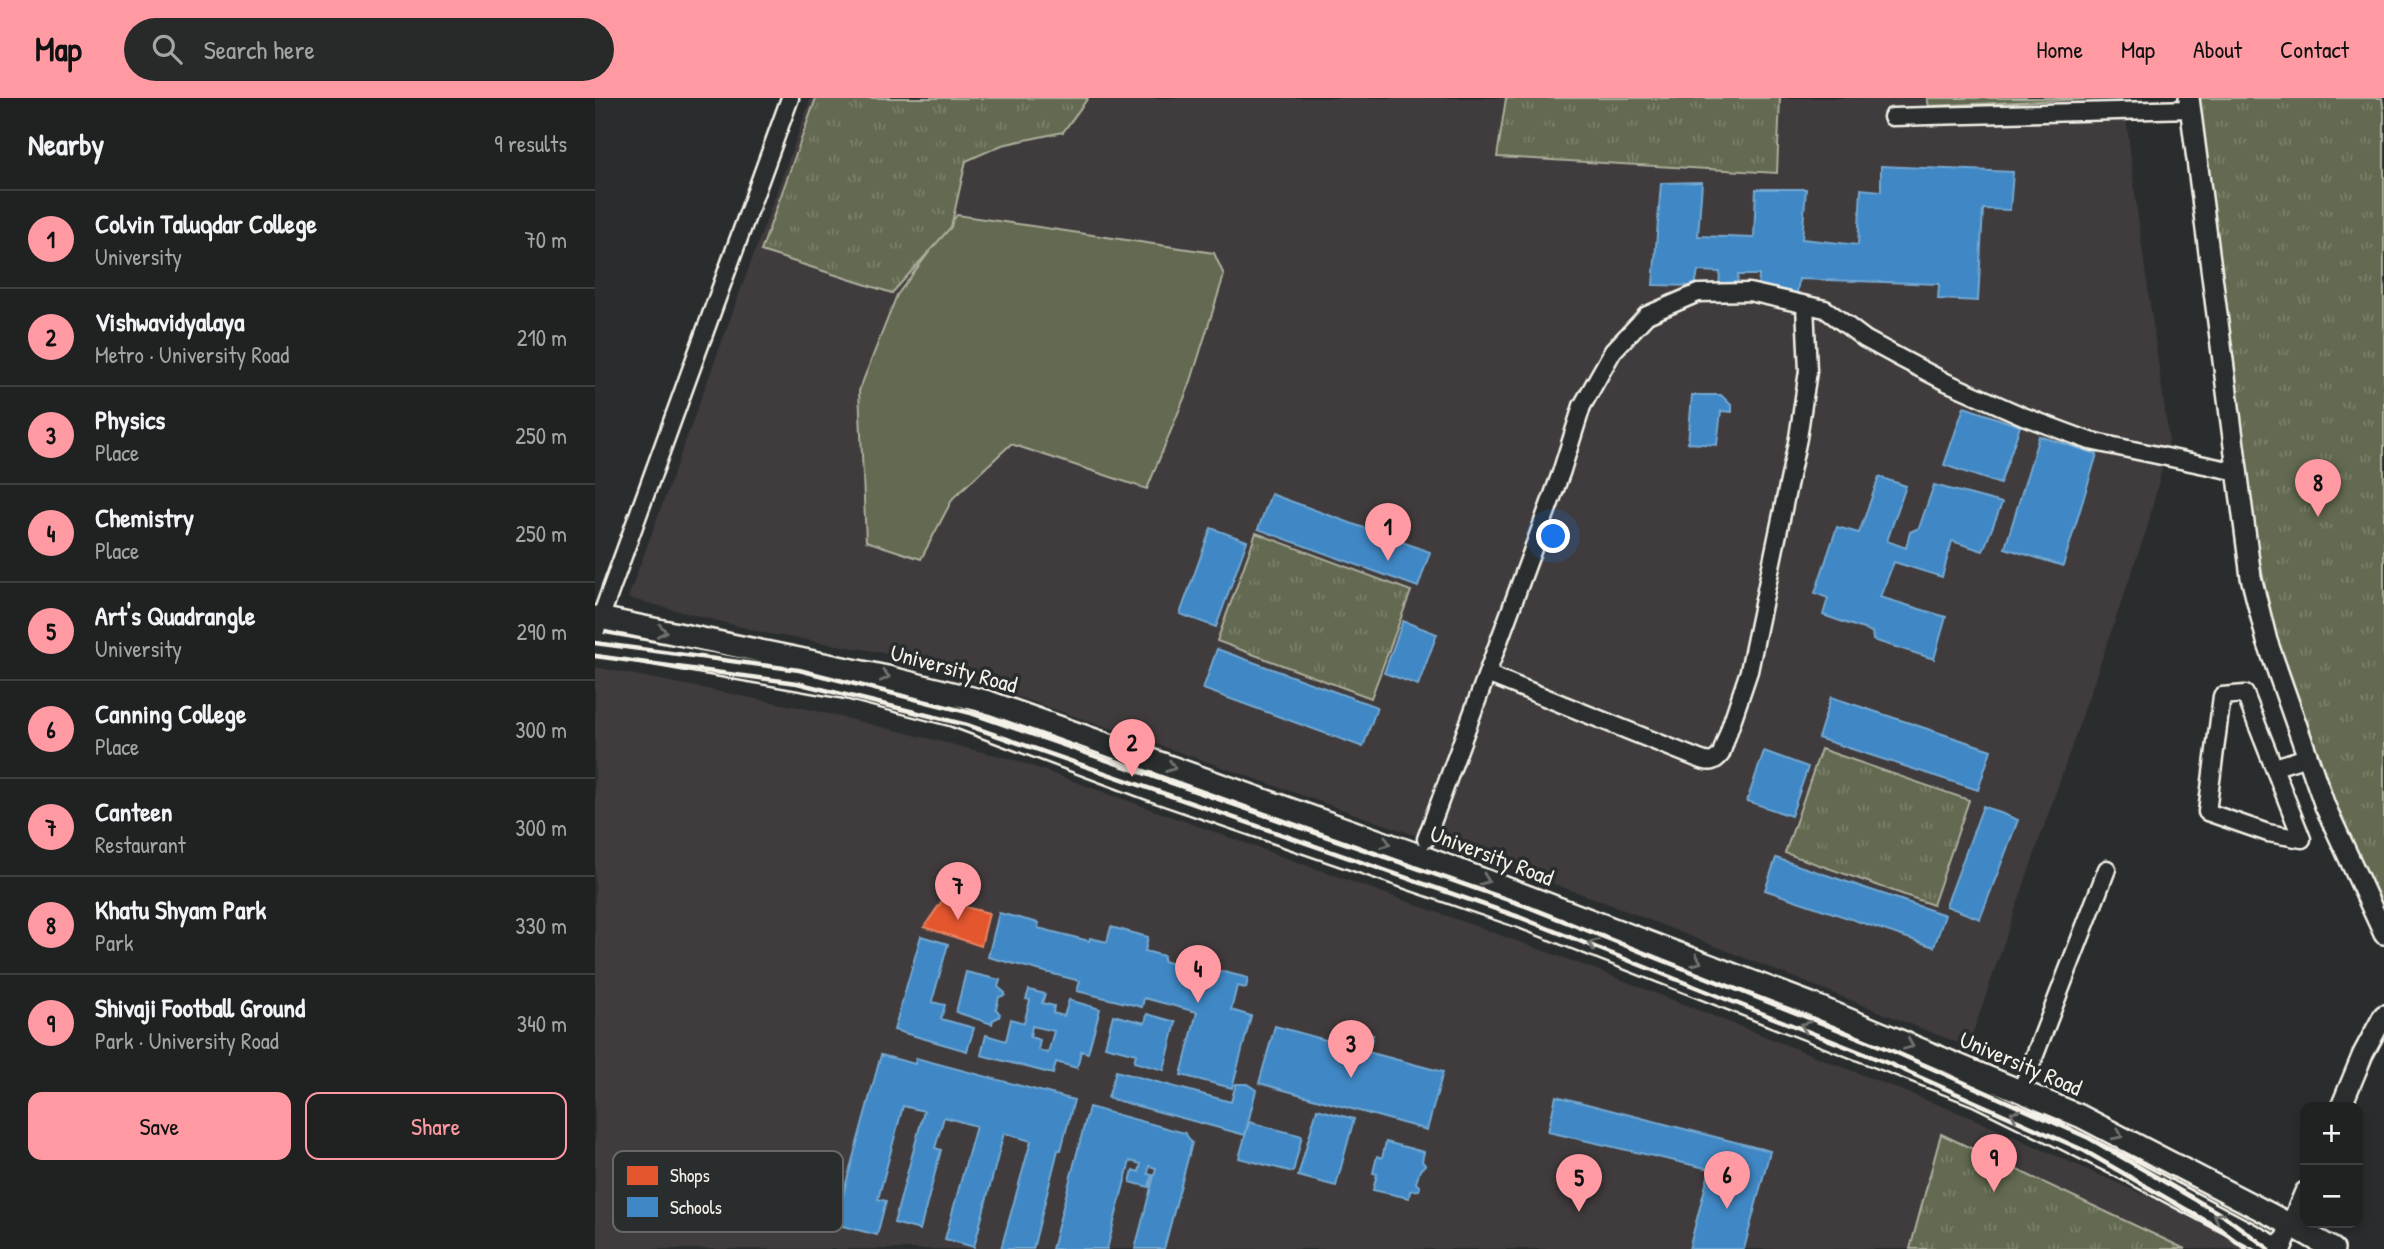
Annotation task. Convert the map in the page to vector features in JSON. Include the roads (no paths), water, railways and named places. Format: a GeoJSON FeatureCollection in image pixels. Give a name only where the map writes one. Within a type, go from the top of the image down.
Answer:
{"type":"FeatureCollection","features":[{"type":"Feature","properties":{"kind":"main road","name":"University Road"},"geometry":{"type":"LineString","coordinates":[[597,623],[887,677],[988,702],[1421,856],[1811,1004],[1935,1067],[1979,1096],[2280,1249]]}},
{"type":"Feature","properties":{"kind":"main road","name":"University Road"},"geometry":{"type":"LineString","coordinates":[[595,643],[849,688],[977,723],[1153,790],[1522,917],[1935,1067],[2021,1091],[2091,1121],[2333,1249]]}},
{"type":"Feature","properties":{"kind":"street"},"geometry":{"type":"LineString","coordinates":[[597,623],[790,98]]}},
{"type":"Feature","properties":{"kind":"street"},"geometry":{"type":"LineString","coordinates":[[1892,117],[2190,104],[2251,577],[2267,641],[2325,806],[2384,934]]}},
{"type":"Feature","properties":{"kind":"street"},"geometry":{"type":"LineString","coordinates":[[1426,839],[1561,473],[1582,406],[1613,351],[1647,315],[1698,293],[1749,292],[1825,309],[1865,339],[1946,382],[2023,416],[2090,441],[2238,472]]}},
{"type":"Feature","properties":{"kind":"street"},"geometry":{"type":"LineString","coordinates":[[1487,674],[1699,759],[1715,761],[1721,754],[1749,671],[1798,438],[1808,371],[1805,304]]}},
{"type":"Feature","properties":{"kind":"street"},"geometry":{"type":"LineString","coordinates":[[2245,694],[2275,767],[2302,839],[2268,833],[2207,813],[2222,696],[2245,694]]}},
{"type":"Feature","properties":{"kind":"street"},"geometry":{"type":"LineString","coordinates":[[2275,767],[2307,757]]}},
{"type":"Feature","properties":{"kind":"street"},"geometry":{"type":"LineString","coordinates":[[2021,1091],[2107,869]]}},
{"type":"Feature","properties":{"kind":"street"},"geometry":{"type":"LineString","coordinates":[[2343,1102],[2363,1054],[2384,1015]]}},
{"type":"Feature","properties":{"kind":"street"},"geometry":{"type":"LineString","coordinates":[[2280,1249],[2300,1204]]}},
{"type":"Feature","properties":{"kind":"railway"},"geometry":{"type":"LineString","coordinates":[[595,643],[799,670],[971,713],[1523,905],[1895,1052],[2089,1138],[2227,1218],[2269,1249]]}},
{"type":"Feature","properties":{"kind":"railway"},"geometry":{"type":"LineString","coordinates":[[595,656],[797,683],[967,725],[1519,917],[1890,1064],[2083,1150],[2220,1229],[2246,1249]]}},
{"type":"Feature","properties":{"kind":"place","name":"Khatu Shyam Park"},"geometry":{"type":"Point","coordinates":[2318,517]}},
{"type":"Feature","properties":{"kind":"place","name":"Colvin Taluqdar College"},"geometry":{"type":"Point","coordinates":[1388,561]}},
{"type":"Feature","properties":{"kind":"place","name":"Vishwavidyalaya"},"geometry":{"type":"Point","coordinates":[1132,777]}},
{"type":"Feature","properties":{"kind":"place","name":"Canteen"},"geometry":{"type":"Point","coordinates":[958,920]}},
{"type":"Feature","properties":{"kind":"place","name":"Chemistry"},"geometry":{"type":"Point","coordinates":[1198,1003]}},
{"type":"Feature","properties":{"kind":"place","name":"Physics"},"geometry":{"type":"Point","coordinates":[1351,1078]}},
{"type":"Feature","properties":{"kind":"place","name":"Shivaji Football Ground"},"geometry":{"type":"Point","coordinates":[1994,1192]}},
{"type":"Feature","properties":{"kind":"place","name":"Canning College"},"geometry":{"type":"Point","coordinates":[1727,1209]}},
{"type":"Feature","properties":{"kind":"place","name":"Art's Quadrangle"},"geometry":{"type":"Point","coordinates":[1579,1212]}}]}
